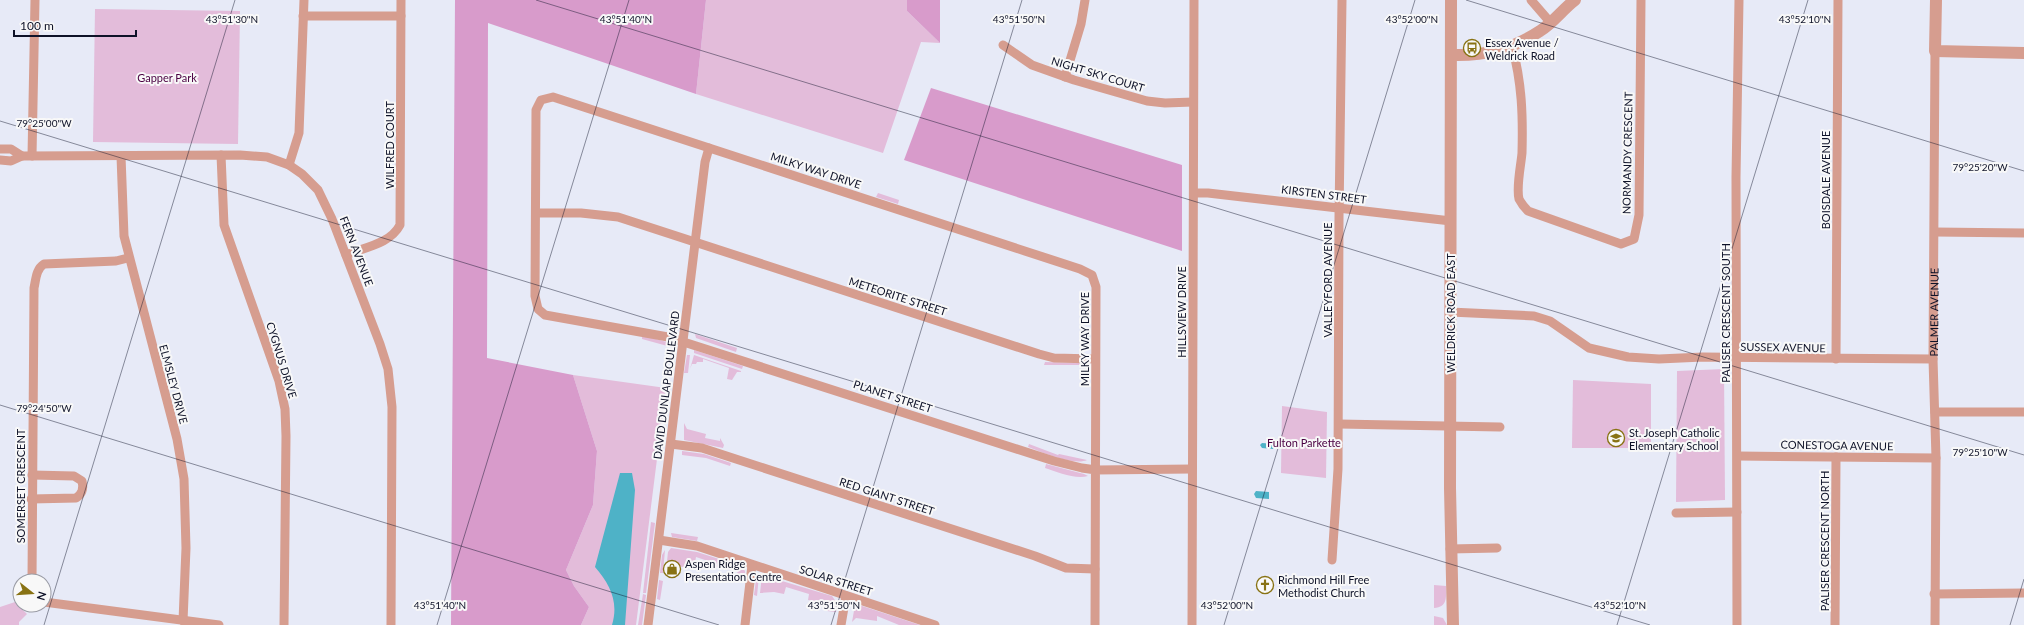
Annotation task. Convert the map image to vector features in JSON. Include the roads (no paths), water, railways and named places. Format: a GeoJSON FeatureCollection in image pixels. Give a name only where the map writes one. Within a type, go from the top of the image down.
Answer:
{"type":"FeatureCollection","features":[{"type":"Feature","properties":{"kind":"street"},"geometry":{"type":"LineString","coordinates":[[32,156],[35,0]]}},
{"type":"Feature","properties":{"kind":"street"},"geometry":{"type":"LineString","coordinates":[[289,164],[299,133],[304,0]]}},
{"type":"Feature","properties":{"kind":"street","name":"WILFRED COURT"},"geometry":{"type":"LineString","coordinates":[[346,255],[390,238],[397,232],[400,225],[401,0]]}},
{"type":"Feature","properties":{"kind":"street"},"geometry":{"type":"LineString","coordinates":[[1065,77],[1081,24],[1085,0]]}},
{"type":"Feature","properties":{"kind":"street","name":"HILLSVIEW DRIVE"},"geometry":{"type":"LineString","coordinates":[[1192,625],[1194,0]]}},
{"type":"Feature","properties":{"kind":"street","name":"VALLEYFORD AVENUE"},"geometry":{"type":"LineString","coordinates":[[1332,560],[1338,469],[1339,424],[1339,208],[1342,0]]}},
{"type":"Feature","properties":{"kind":"street","name":"WELDRICK ROAD EAST"},"geometry":{"type":"LineString","coordinates":[[1451,0],[1450,549],[1453,625]]}},
{"type":"Feature","properties":{"kind":"street"},"geometry":{"type":"LineString","coordinates":[[1531,0],[1550,22]]}},
{"type":"Feature","properties":{"kind":"street"},"geometry":{"type":"LineString","coordinates":[[1451,55],[1486,54],[1512,46],[1540,31],[1574,0]]}},
{"type":"Feature","properties":{"kind":"street","name":"NORMANDY CRESCENT"},"geometry":{"type":"LineString","coordinates":[[1512,46],[1520,74],[1522,99],[1522,150],[1519,188],[1519,198],[1522,205],[1528,212],[1621,244],[1628,243],[1634,239],[1639,215],[1641,0]]}},
{"type":"Feature","properties":{"kind":"street","name":"PALISER CRESCENT SOUTH"},"geometry":{"type":"LineString","coordinates":[[1737,625],[1738,456],[1736,177],[1739,0]]}},
{"type":"Feature","properties":{"kind":"street","name":"BOISDALE AVENUE"},"geometry":{"type":"LineString","coordinates":[[1836,360],[1838,0]]}},
{"type":"Feature","properties":{"kind":"street","name":"PALMER AVENUE"},"geometry":{"type":"LineString","coordinates":[[1935,625],[1936,458],[1933,359],[1936,0]]}},
{"type":"Feature","properties":{"kind":"street"},"geometry":{"type":"LineString","coordinates":[[303,16],[401,16]]}},
{"type":"Feature","properties":{"kind":"street","name":"NIGHT SKY COURT"},"geometry":{"type":"LineString","coordinates":[[1002,45],[1032,65],[1065,77],[1147,101],[1165,103],[1193,102]]}},
{"type":"Feature","properties":{"kind":"street"},"geometry":{"type":"LineString","coordinates":[[1935,51],[2024,53]]}},
{"type":"Feature","properties":{"kind":"street","name":"MILKY WAY DRIVE"},"geometry":{"type":"LineString","coordinates":[[683,341],[544,315],[538,309],[536,296],[536,110],[541,100],[553,97],[1086,271],[1092,275],[1096,287],[1095,625]]}},
{"type":"Feature","properties":{"kind":"street","name":"DAVID DUNLAP BOULEVARD"},"geometry":{"type":"LineString","coordinates":[[648,625],[705,162],[709,148]]}},
{"type":"Feature","properties":{"kind":"street","name":"FERN AVENUE"},"geometry":{"type":"LineString","coordinates":[[0,149],[11,149],[22,156]]}},
{"type":"Feature","properties":{"kind":"street","name":"FERN AVENUE"},"geometry":{"type":"LineString","coordinates":[[0,160],[11,161],[22,156],[221,155],[267,157],[289,164],[302,174],[318,190],[326,204],[380,344],[391,388],[391,625]]}},
{"type":"Feature","properties":{"kind":"street","name":"CYGNUS DRIVE"},"geometry":{"type":"LineString","coordinates":[[221,155],[224,225],[279,381],[285,409],[284,625]]}},
{"type":"Feature","properties":{"kind":"street","name":"ELMSLEY DRIVE"},"geometry":{"type":"LineString","coordinates":[[121,156],[124,236],[128,258],[177,439],[184,479],[186,548],[183,620]]}},
{"type":"Feature","properties":{"kind":"street","name":"KIRSTEN STREET"},"geometry":{"type":"LineString","coordinates":[[1194,193],[1208,193],[1451,221]]}},
{"type":"Feature","properties":{"kind":"street","name":"METEORITE STREET"},"geometry":{"type":"LineString","coordinates":[[536,212],[581,213],[618,217],[1039,354],[1054,358],[1095,358]]}},
{"type":"Feature","properties":{"kind":"street"},"geometry":{"type":"LineString","coordinates":[[1935,232],[2024,233]]}},
{"type":"Feature","properties":{"kind":"street","name":"SOMERSET CRESCENT"},"geometry":{"type":"LineString","coordinates":[[32,573],[34,288],[39,267],[44,264],[52,263],[116,261],[128,258]]}},
{"type":"Feature","properties":{"kind":"street","name":"SUSSEX AVENUE"},"geometry":{"type":"LineString","coordinates":[[1450,312],[1534,316],[1550,321],[1589,348],[1628,357],[1659,359],[1703,357],[1836,360],[1933,359]]}},
{"type":"Feature","properties":{"kind":"street","name":"PLANET STREET"},"geometry":{"type":"LineString","coordinates":[[683,341],[1054,461],[1096,470],[1192,469]]}},
{"type":"Feature","properties":{"kind":"street"},"geometry":{"type":"LineString","coordinates":[[1935,412],[2024,412]]}},
{"type":"Feature","properties":{"kind":"street"},"geometry":{"type":"LineString","coordinates":[[1339,424],[1500,427]]}},
{"type":"Feature","properties":{"kind":"street","name":"RED GIANT STREET"},"geometry":{"type":"LineString","coordinates":[[671,444],[710,451],[1035,556],[1060,567],[1095,569]]}},
{"type":"Feature","properties":{"kind":"street","name":"CONESTOGA AVENUE"},"geometry":{"type":"LineString","coordinates":[[1738,456],[1936,458]]}},
{"type":"Feature","properties":{"kind":"street","name":"PALISER CRESCENT NORTH"},"geometry":{"type":"LineString","coordinates":[[1835,625],[1836,457]]}},
{"type":"Feature","properties":{"kind":"street"},"geometry":{"type":"LineString","coordinates":[[32,475],[74,476],[82,481],[83,487],[81,494],[76,498],[32,499]]}},
{"type":"Feature","properties":{"kind":"street"},"geometry":{"type":"LineString","coordinates":[[1676,513],[1737,512]]}},
{"type":"Feature","properties":{"kind":"street","name":"SOLAR STREET"},"geometry":{"type":"LineString","coordinates":[[659,540],[697,546],[935,625]]}},
{"type":"Feature","properties":{"kind":"street"},"geometry":{"type":"LineString","coordinates":[[1450,549],[1497,548]]}},
{"type":"Feature","properties":{"kind":"street"},"geometry":{"type":"LineString","coordinates":[[745,625],[752,565]]}},
{"type":"Feature","properties":{"kind":"street"},"geometry":{"type":"LineString","coordinates":[[1934,594],[2024,594]]}},
{"type":"Feature","properties":{"kind":"street"},"geometry":{"type":"LineString","coordinates":[[841,625],[846,596]]}},
{"type":"Feature","properties":{"kind":"street"},"geometry":{"type":"LineString","coordinates":[[52,603],[219,625]]}},
{"type":"Feature","properties":{"kind":"water"},"geometry":{"type":"Polygon","coordinates":[[[1262,443],[1274,444],[1275,447],[1273,449],[1262,448],[1260,445],[1262,443]]]}},
{"type":"Feature","properties":{"kind":"water"},"geometry":{"type":"Polygon","coordinates":[[[620,473],[632,473],[635,490],[625,625],[612,625],[614,617],[614,601],[612,594],[605,580],[595,567],[620,473]]]}},
{"type":"Feature","properties":{"kind":"water"},"geometry":{"type":"Polygon","coordinates":[[[1256,491],[1269,492],[1269,499],[1256,498],[1254,494],[1256,491]]]}},
{"type":"Feature","properties":{"kind":"place","name":"Essex Avenue / Weldrick Road"},"geometry":{"type":"Point","coordinates":[1472,48]}},
{"type":"Feature","properties":{"kind":"place","name":"St. Joseph Catholic Elementary School"},"geometry":{"type":"Point","coordinates":[1616,438]}},
{"type":"Feature","properties":{"kind":"place","name":"Aspen Ridge Presentation Centre"},"geometry":{"type":"Point","coordinates":[672,569]}},
{"type":"Feature","properties":{"kind":"place","name":"Richmond Hill Free Methodist Church"},"geometry":{"type":"Point","coordinates":[1265,585]}},
{"type":"Feature","properties":{"kind":"park label","name":"Gapper Park"},"geometry":{"type":"Point","coordinates":[167,77]}},
{"type":"Feature","properties":{"kind":"park label","name":"Fulton Parkette"},"geometry":{"type":"Point","coordinates":[1304,442]}}]}
